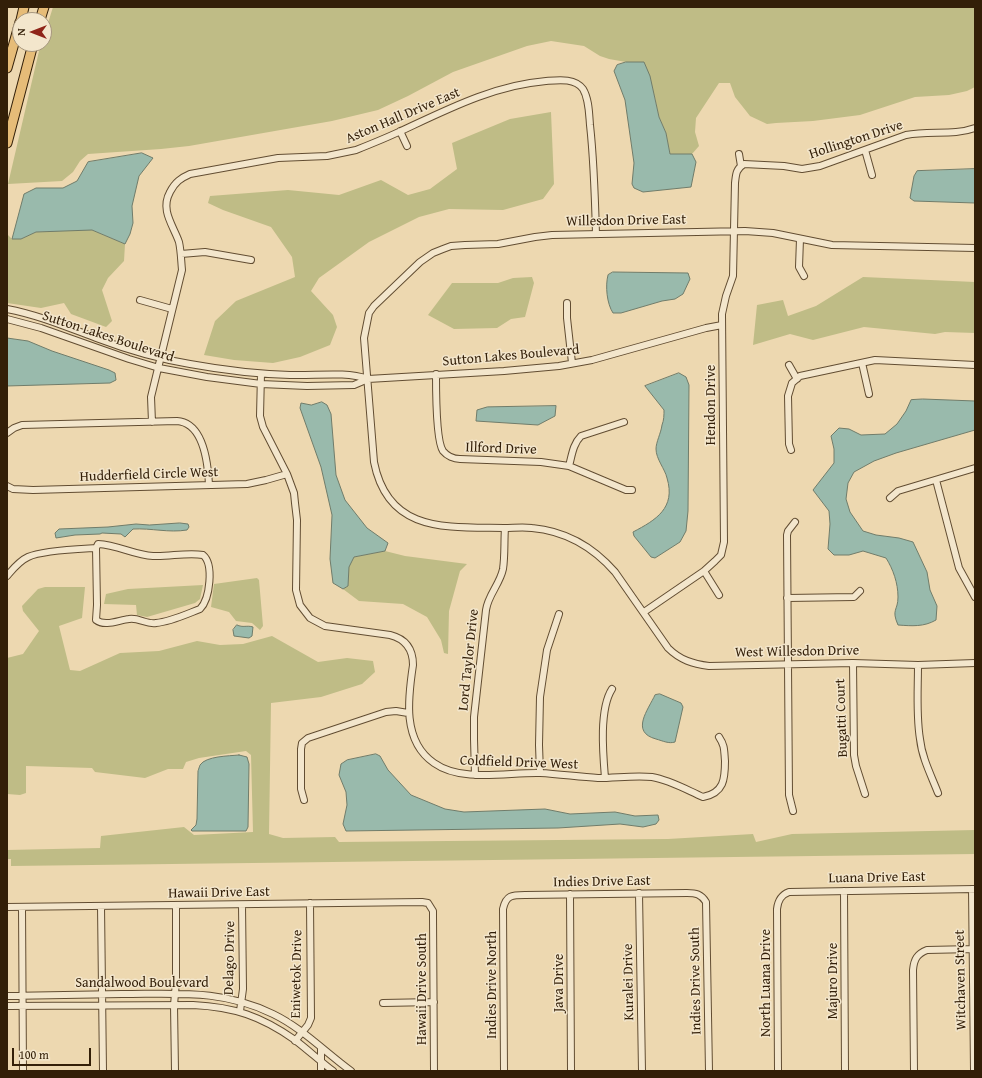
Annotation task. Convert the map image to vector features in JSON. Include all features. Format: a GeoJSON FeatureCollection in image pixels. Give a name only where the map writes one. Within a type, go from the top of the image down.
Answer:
{"type":"FeatureCollection","features":[{"type":"Feature","properties":{"kind":"highway"},"geometry":{"type":"LineString","coordinates":[[7,68],[12,50]]}},
{"type":"Feature","properties":{"kind":"highway"},"geometry":{"type":"LineString","coordinates":[[7,143],[31,52]]}},
{"type":"Feature","properties":{"kind":"street","name":"Aston Hall Drive East"},"geometry":{"type":"LineString","coordinates":[[181,254],[166,208],[168,196],[173,187],[182,177],[198,171],[278,158],[342,154],[356,150],[463,103],[497,90],[516,85],[556,80],[575,82],[579,85],[586,96],[594,162],[596,234]]}},
{"type":"Feature","properties":{"kind":"street","name":"Hollington Drive"},"geometry":{"type":"LineString","coordinates":[[743,165],[784,166],[793,169],[809,169],[914,133],[962,132],[975,128]]}},
{"type":"Feature","properties":{"kind":"street"},"geometry":{"type":"LineString","coordinates":[[400,131],[407,146]]}},
{"type":"Feature","properties":{"kind":"street"},"geometry":{"type":"LineString","coordinates":[[865,150],[872,175]]}},
{"type":"Feature","properties":{"kind":"street"},"geometry":{"type":"LineString","coordinates":[[739,154],[743,165]]}},
{"type":"Feature","properties":{"kind":"street","name":"Hendon Drive"},"geometry":{"type":"LineString","coordinates":[[644,612],[704,571],[718,558],[723,550],[722,314],[724,302],[733,276],[736,171],[743,165]]}},
{"type":"Feature","properties":{"kind":"street","name":"Willesdon Drive East"},"geometry":{"type":"LineString","coordinates":[[505,528],[454,527],[428,524],[403,512],[392,502],[380,485],[374,462],[364,338],[369,313],[380,298],[420,262],[433,253],[451,246],[498,244],[546,236],[734,231],[773,233],[832,245],[975,248]]}},
{"type":"Feature","properties":{"kind":"street"},"geometry":{"type":"LineString","coordinates":[[800,239],[798,267],[804,276]]}},
{"type":"Feature","properties":{"kind":"street"},"geometry":{"type":"LineString","coordinates":[[152,422],[151,402],[182,270],[181,254],[205,252],[251,260]]}},
{"type":"Feature","properties":{"kind":"street"},"geometry":{"type":"LineString","coordinates":[[140,300],[172,308]]}},
{"type":"Feature","properties":{"kind":"street"},"geometry":{"type":"LineString","coordinates":[[567,303],[567,318],[572,363]]}},
{"type":"Feature","properties":{"kind":"street","name":"Sutton Lakes Boulevard"},"geometry":{"type":"LineString","coordinates":[[7,309],[34,315],[101,340],[161,358],[214,368],[261,374],[318,376],[355,375],[368,379]]}},
{"type":"Feature","properties":{"kind":"street","name":"Sutton Lakes Boulevard"},"geometry":{"type":"LineString","coordinates":[[7,319],[25,323],[159,368],[207,377],[261,384],[307,386],[354,385],[368,379],[504,371],[559,366],[592,360],[706,328],[722,325]]}},
{"type":"Feature","properties":{"kind":"street"},"geometry":{"type":"LineString","coordinates":[[72,339],[74,329]]}},
{"type":"Feature","properties":{"kind":"street"},"geometry":{"type":"LineString","coordinates":[[791,450],[789,444],[788,396],[792,383],[800,376],[875,360],[975,365]]}},
{"type":"Feature","properties":{"kind":"street"},"geometry":{"type":"LineString","coordinates":[[862,363],[869,394]]}},
{"type":"Feature","properties":{"kind":"street"},"geometry":{"type":"LineString","coordinates":[[789,365],[797,379]]}},
{"type":"Feature","properties":{"kind":"street","name":"Coldfield Drive West"},"geometry":{"type":"LineString","coordinates":[[261,374],[260,416],[263,427],[287,474],[294,493],[296,512],[296,590],[300,605],[310,618],[325,626],[397,636],[408,646],[413,658],[408,713],[414,738],[419,747],[430,760],[453,772],[475,774],[540,773],[584,778],[651,777],[668,782],[703,797],[709,796],[716,792],[721,786],[725,777],[724,744],[719,737]]}},
{"type":"Feature","properties":{"kind":"street","name":"Illford Drive"},"geometry":{"type":"LineString","coordinates":[[436,374],[440,438],[443,451],[446,454],[460,460],[541,462],[569,466],[626,490],[632,490]]}},
{"type":"Feature","properties":{"kind":"street"},"geometry":{"type":"LineString","coordinates":[[8,433],[14,428],[22,426],[177,421],[190,425],[194,429],[206,458],[208,485]]}},
{"type":"Feature","properties":{"kind":"street"},"geometry":{"type":"LineString","coordinates":[[569,466],[576,440],[581,436],[624,422]]}},
{"type":"Feature","properties":{"kind":"street"},"geometry":{"type":"LineString","coordinates":[[890,498],[898,491],[975,468]]}},
{"type":"Feature","properties":{"kind":"street","name":"Hudderfield Circle West"},"geometry":{"type":"LineString","coordinates":[[9,487],[20,490],[33,490],[256,483],[287,474]]}},
{"type":"Feature","properties":{"kind":"street"},"geometry":{"type":"LineString","coordinates":[[936,480],[959,568],[975,597]]}},
{"type":"Feature","properties":{"kind":"street"},"geometry":{"type":"LineString","coordinates":[[793,810],[789,795],[787,598],[788,531],[795,522]]}},
{"type":"Feature","properties":{"kind":"street","name":"West Willesdon Drive"},"geometry":{"type":"LineString","coordinates":[[505,528],[532,528],[553,532],[579,541],[598,553],[611,567],[668,648],[673,653],[689,662],[709,666],[853,663],[918,665],[975,663]]}},
{"type":"Feature","properties":{"kind":"street","name":"Lord Taylor Drive"},"geometry":{"type":"LineString","coordinates":[[475,774],[474,717],[486,610],[487,604],[503,569],[505,528]]}},
{"type":"Feature","properties":{"kind":"street"},"geometry":{"type":"LineString","coordinates":[[7,576],[29,556],[57,551],[96,548],[98,544],[110,545],[141,555],[154,556],[203,554],[206,557],[209,572],[209,586],[203,606],[200,609],[157,623],[146,622],[133,618],[110,623],[99,622],[96,620],[96,548]]}},
{"type":"Feature","properties":{"kind":"street"},"geometry":{"type":"LineString","coordinates":[[704,571],[719,595]]}},
{"type":"Feature","properties":{"kind":"street"},"geometry":{"type":"LineString","coordinates":[[787,598],[854,597],[860,591]]}},
{"type":"Feature","properties":{"kind":"street"},"geometry":{"type":"LineString","coordinates":[[540,773],[540,697],[547,650],[559,614]]}},
{"type":"Feature","properties":{"kind":"street","name":"Bugatti Court"},"geometry":{"type":"LineString","coordinates":[[853,663],[854,755],[865,794]]}},
{"type":"Feature","properties":{"kind":"street"},"geometry":{"type":"LineString","coordinates":[[918,665],[918,730],[924,756],[938,793]]}},
{"type":"Feature","properties":{"kind":"street"},"geometry":{"type":"LineString","coordinates":[[605,778],[604,715],[608,696],[612,688]]}},
{"type":"Feature","properties":{"kind":"street"},"geometry":{"type":"LineString","coordinates":[[304,800],[301,789],[302,743],[308,738],[386,712],[396,711],[408,713]]}},
{"type":"Feature","properties":{"kind":"street","name":"Luana Drive East"},"geometry":{"type":"LineString","coordinates":[[781,896],[789,892],[974,889]]}},
{"type":"Feature","properties":{"kind":"street","name":"Witchaven Street"},"geometry":{"type":"LineString","coordinates":[[974,889],[974,1071]]}},
{"type":"Feature","properties":{"kind":"street","name":"Majuro Drive"},"geometry":{"type":"LineString","coordinates":[[844,891],[845,1071]]}},
{"type":"Feature","properties":{"kind":"street","name":"Indies Drive East"},"geometry":{"type":"LineString","coordinates":[[506,900],[511,896],[516,895],[639,893],[699,894]]}},
{"type":"Feature","properties":{"kind":"street","name":"Kuralei Drive"},"geometry":{"type":"LineString","coordinates":[[639,893],[642,1071]]}},
{"type":"Feature","properties":{"kind":"street","name":"Java Drive"},"geometry":{"type":"LineString","coordinates":[[570,894],[571,1071]]}},
{"type":"Feature","properties":{"kind":"street","name":"Indies Drive South"},"geometry":{"type":"LineString","coordinates":[[699,894],[706,902],[707,910],[709,1071]]}},
{"type":"Feature","properties":{"kind":"street","name":"North Luana Drive"},"geometry":{"type":"LineString","coordinates":[[778,1071],[777,909],[781,896]]}},
{"type":"Feature","properties":{"kind":"street","name":"Indies Drive North"},"geometry":{"type":"LineString","coordinates":[[504,1071],[503,909],[506,900]]}},
{"type":"Feature","properties":{"kind":"street","name":"Hawaii Drive East"},"geometry":{"type":"LineString","coordinates":[[7,907],[422,902],[428,903],[430,907]]}},
{"type":"Feature","properties":{"kind":"street","name":"Eniwetok Drive"},"geometry":{"type":"LineString","coordinates":[[296,1041],[308,1025],[311,1018],[310,903]]}},
{"type":"Feature","properties":{"kind":"street","name":"Delago Drive"},"geometry":{"type":"LineString","coordinates":[[240,1011],[243,989],[242,904]]}},
{"type":"Feature","properties":{"kind":"street"},"geometry":{"type":"LineString","coordinates":[[175,1071],[174,1005],[176,982],[176,905]]}},
{"type":"Feature","properties":{"kind":"street"},"geometry":{"type":"LineString","coordinates":[[101,906],[103,1071]]}},
{"type":"Feature","properties":{"kind":"street"},"geometry":{"type":"LineString","coordinates":[[22,907],[23,1071]]}},
{"type":"Feature","properties":{"kind":"street","name":"Hawaii Drive South"},"geometry":{"type":"LineString","coordinates":[[430,907],[433,911],[434,1071]]}},
{"type":"Feature","properties":{"kind":"street"},"geometry":{"type":"LineString","coordinates":[[914,1071],[914,963],[919,954],[928,950],[973,949]]}},
{"type":"Feature","properties":{"kind":"street","name":"Sandalwood Boulevard"},"geometry":{"type":"LineString","coordinates":[[7,996],[175,994],[208,995],[242,1001],[274,1014],[302,1032],[351,1071]]}},
{"type":"Feature","properties":{"kind":"street"},"geometry":{"type":"LineString","coordinates":[[383,1003],[434,1002]]}},
{"type":"Feature","properties":{"kind":"street","name":"Sandalwood Boulevard"},"geometry":{"type":"LineString","coordinates":[[7,1006],[206,1005],[240,1011],[270,1024],[296,1041],[333,1071]]}},
{"type":"Feature","properties":{"kind":"street"},"geometry":{"type":"LineString","coordinates":[[321,1048],[321,1071]]}},
{"type":"Feature","properties":{"kind":"shaded area"},"geometry":{"type":"Polygon","coordinates":[[[53,7],[975,7],[975,87],[967,91],[949,95],[915,97],[860,115],[813,121],[767,124],[750,116],[735,97],[730,83],[719,83],[696,118],[695,132],[699,146],[692,154],[670,154],[666,133],[659,117],[644,62],[626,62],[609,59],[600,56],[584,46],[551,41],[527,46],[453,72],[378,110],[332,121],[189,146],[88,154],[80,161],[73,172],[62,181],[8,184],[39,52],[52,52],[51,12],[53,7]]]}},
{"type":"Feature","properties":{"kind":"shaded area"},"geometry":{"type":"Polygon","coordinates":[[[626,62],[644,62],[650,76],[659,117],[666,133],[670,154],[692,154],[696,162],[691,187],[643,192],[634,188],[632,184],[634,163],[625,100],[614,71],[617,65],[626,62]]]}},
{"type":"Feature","properties":{"kind":"shaded area"},"geometry":{"type":"Polygon","coordinates":[[[551,112],[554,184],[543,199],[503,210],[449,209],[419,217],[369,242],[319,278],[311,291],[333,315],[337,327],[330,345],[300,357],[273,363],[234,360],[204,355],[215,321],[236,301],[295,277],[292,257],[271,227],[223,210],[208,203],[210,196],[288,190],[339,195],[381,180],[408,195],[430,189],[457,169],[452,143],[510,119],[551,112]]]}},
{"type":"Feature","properties":{"kind":"shaded area"},"geometry":{"type":"Polygon","coordinates":[[[142,153],[153,158],[139,176],[132,206],[133,223],[125,244],[92,230],[36,232],[21,239],[12,239],[24,194],[36,188],[63,188],[77,181],[88,162],[142,153]]]}},
{"type":"Feature","properties":{"kind":"shaded area"},"geometry":{"type":"Polygon","coordinates":[[[975,169],[975,203],[914,201],[910,198],[914,176],[917,171],[975,169]]]}},
{"type":"Feature","properties":{"kind":"shaded area"},"geometry":{"type":"Polygon","coordinates":[[[92,230],[125,244],[124,261],[108,278],[102,290],[112,321],[106,327],[71,314],[64,303],[41,308],[7,303],[7,234],[12,239],[21,239],[36,232],[92,230]]]}},
{"type":"Feature","properties":{"kind":"shaded area"},"geometry":{"type":"Polygon","coordinates":[[[613,272],[688,273],[690,279],[683,294],[675,299],[662,301],[621,313],[613,313],[608,300],[607,284],[608,275],[613,272]]]}},
{"type":"Feature","properties":{"kind":"shaded area"},"geometry":{"type":"Polygon","coordinates":[[[532,277],[534,283],[525,317],[511,319],[497,328],[454,329],[428,315],[452,283],[498,283],[513,278],[532,277]]]}},
{"type":"Feature","properties":{"kind":"shaded area"},"geometry":{"type":"Polygon","coordinates":[[[863,277],[975,282],[975,333],[945,332],[935,334],[864,327],[813,340],[790,334],[753,345],[757,305],[783,300],[788,316],[816,306],[863,277]]]}},
{"type":"Feature","properties":{"kind":"shaded area"},"geometry":{"type":"Polygon","coordinates":[[[7,338],[28,341],[52,351],[109,370],[115,373],[116,380],[110,383],[7,386],[7,338]]]}},
{"type":"Feature","properties":{"kind":"shaded area"},"geometry":{"type":"Polygon","coordinates":[[[679,373],[686,377],[689,385],[688,511],[686,531],[680,542],[655,558],[651,557],[634,536],[633,532],[656,518],[662,512],[669,497],[667,478],[656,453],[664,410],[645,386],[679,373]]]}},
{"type":"Feature","properties":{"kind":"shaded area"},"geometry":{"type":"Polygon","coordinates":[[[911,400],[975,401],[975,430],[874,461],[854,472],[848,483],[846,499],[850,512],[863,531],[913,542],[927,572],[930,590],[937,606],[936,620],[922,625],[898,625],[895,616],[898,602],[896,581],[893,571],[886,558],[863,551],[849,555],[834,555],[828,549],[830,524],[829,511],[813,490],[834,463],[834,449],[831,436],[839,428],[849,429],[861,435],[885,434],[897,424],[906,411],[911,400]]]}},
{"type":"Feature","properties":{"kind":"shaded area"},"geometry":{"type":"Polygon","coordinates":[[[322,402],[327,405],[331,414],[336,475],[345,500],[367,528],[388,543],[385,551],[354,557],[349,567],[348,586],[343,589],[333,583],[330,559],[332,515],[321,467],[300,408],[301,403],[311,405],[322,402]]]}},
{"type":"Feature","properties":{"kind":"shaded area"},"geometry":{"type":"Polygon","coordinates":[[[556,406],[555,416],[538,425],[476,421],[477,410],[487,407],[556,406]]]}},
{"type":"Feature","properties":{"kind":"shaded area"},"geometry":{"type":"Polygon","coordinates":[[[180,523],[188,524],[189,527],[187,530],[174,531],[133,529],[125,537],[121,534],[102,533],[56,538],[55,533],[59,529],[180,523]]]}},
{"type":"Feature","properties":{"kind":"shaded area"},"geometry":{"type":"Polygon","coordinates":[[[385,551],[405,556],[467,564],[460,571],[449,611],[448,654],[444,653],[441,640],[427,617],[403,604],[359,601],[343,589],[348,586],[348,567],[354,557],[385,551]]]}},
{"type":"Feature","properties":{"kind":"shaded area"},"geometry":{"type":"Polygon","coordinates":[[[257,578],[259,580],[263,626],[260,630],[252,623],[236,621],[229,612],[211,607],[214,584],[257,578]]]}},
{"type":"Feature","properties":{"kind":"shaded area"},"geometry":{"type":"Polygon","coordinates":[[[203,585],[200,599],[195,603],[147,617],[137,615],[136,605],[104,604],[106,594],[128,589],[203,585]]]}},
{"type":"Feature","properties":{"kind":"shaded area"},"geometry":{"type":"Polygon","coordinates":[[[45,587],[85,587],[82,618],[59,626],[70,670],[80,671],[120,653],[159,651],[197,641],[220,645],[243,644],[272,636],[318,662],[347,658],[373,661],[375,672],[362,684],[321,697],[271,703],[269,834],[283,838],[335,837],[339,842],[668,839],[753,834],[756,842],[792,834],[975,830],[975,854],[11,866],[11,859],[7,859],[7,850],[100,848],[101,836],[184,827],[194,835],[253,832],[251,755],[246,751],[199,758],[186,762],[183,769],[168,769],[145,778],[95,772],[92,768],[26,766],[26,793],[20,795],[7,794],[7,658],[23,654],[39,631],[23,611],[22,606],[38,589],[45,587]]]}},
{"type":"Feature","properties":{"kind":"shaded area"},"geometry":{"type":"Polygon","coordinates":[[[237,625],[253,627],[252,636],[249,638],[234,636],[233,630],[237,625]]]}},
{"type":"Feature","properties":{"kind":"shaded area"},"geometry":{"type":"Polygon","coordinates":[[[660,694],[681,703],[683,707],[675,742],[673,743],[648,736],[642,726],[645,714],[655,695],[660,694]]]}},
{"type":"Feature","properties":{"kind":"shaded area"},"geometry":{"type":"Polygon","coordinates":[[[376,754],[380,756],[388,770],[411,795],[445,809],[464,812],[545,809],[570,814],[615,812],[635,816],[658,815],[659,820],[656,824],[643,827],[620,824],[558,828],[346,831],[343,824],[347,805],[346,792],[339,775],[341,764],[347,760],[376,754]]]}},
{"type":"Feature","properties":{"kind":"shaded area"},"geometry":{"type":"Polygon","coordinates":[[[239,755],[247,757],[249,764],[248,827],[246,831],[192,831],[191,830],[196,825],[197,819],[198,771],[200,765],[212,758],[239,755]]]}}]}
